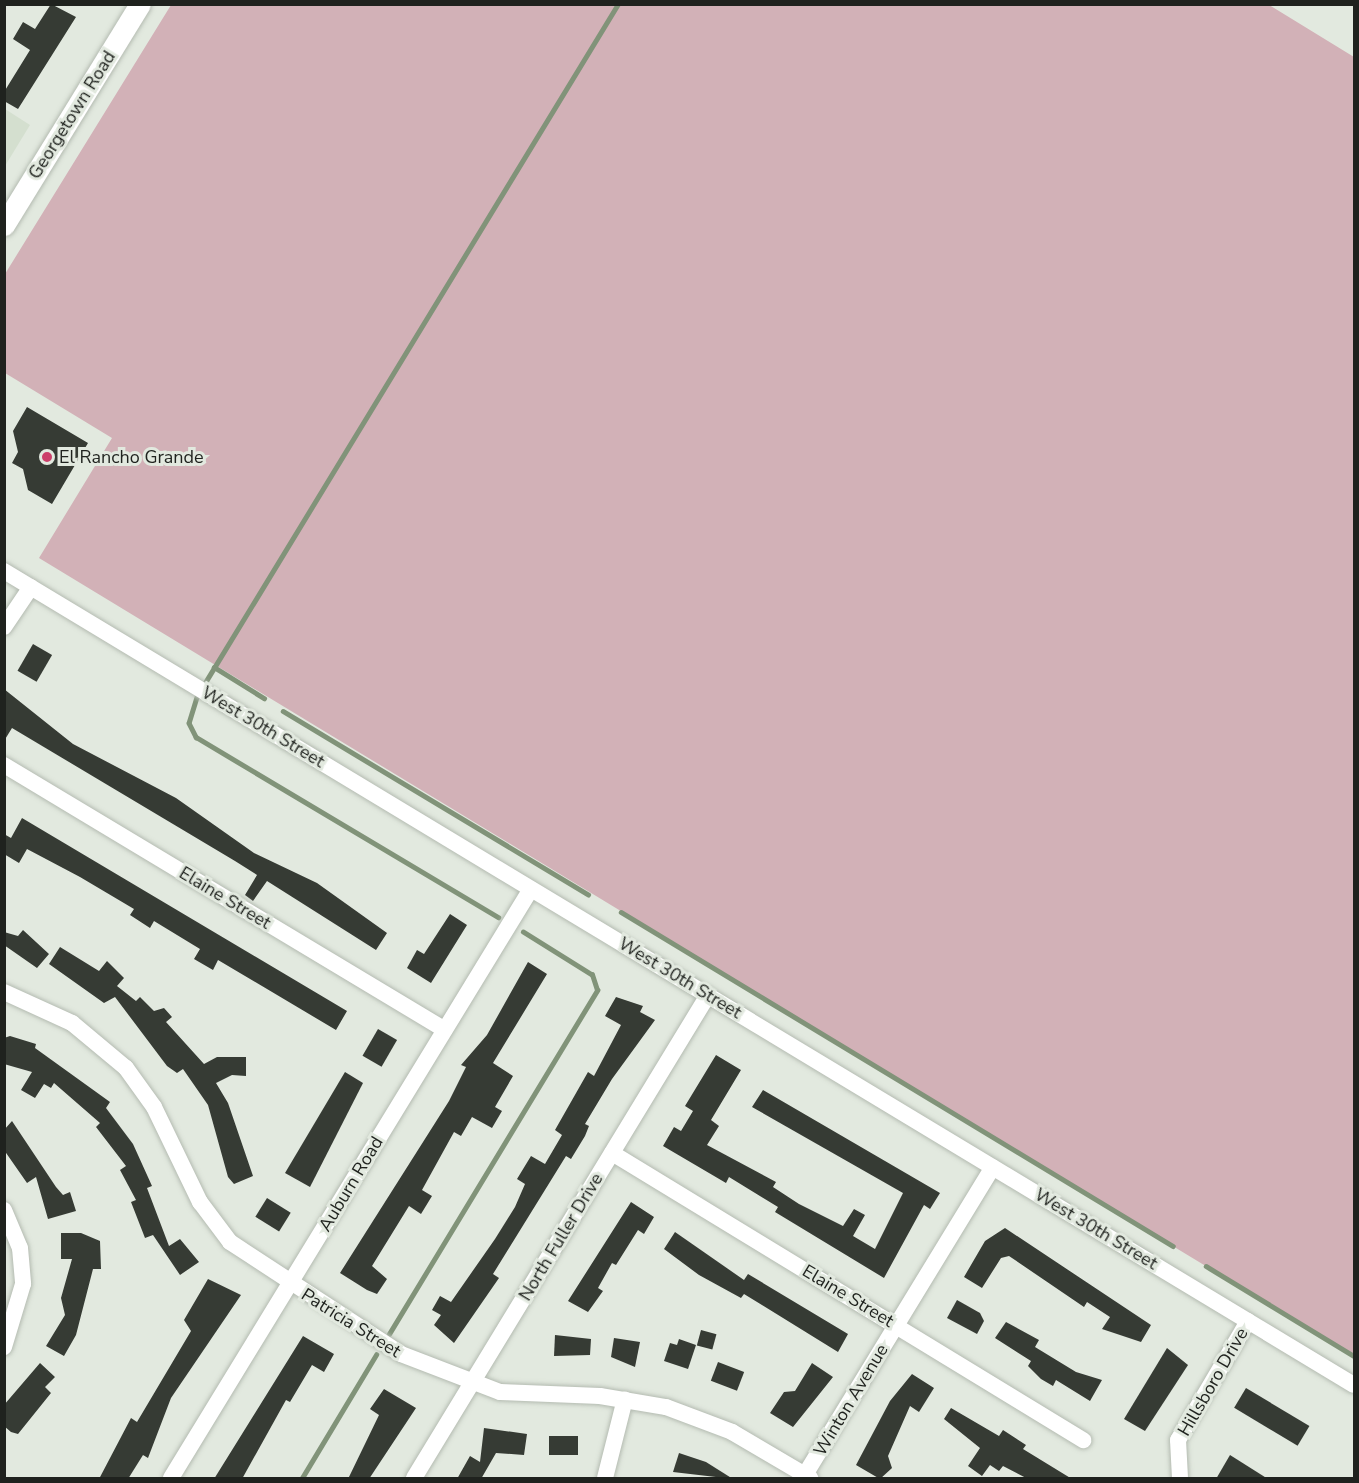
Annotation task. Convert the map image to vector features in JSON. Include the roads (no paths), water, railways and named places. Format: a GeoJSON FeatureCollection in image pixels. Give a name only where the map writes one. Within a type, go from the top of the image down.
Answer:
{"type":"FeatureCollection","features":[{"type":"Feature","properties":{"kind":"main road","name":"Georgetown Road"},"geometry":{"type":"LineString","coordinates":[[4,225],[140,4]]}},
{"type":"Feature","properties":{"kind":"street","name":"West 30th Street"},"geometry":{"type":"LineString","coordinates":[[4,572],[1354,1385]]}},
{"type":"Feature","properties":{"kind":"street"},"geometry":{"type":"LineString","coordinates":[[4,627],[31,587]]}},
{"type":"Feature","properties":{"kind":"street","name":"Elaine Street"},"geometry":{"type":"LineString","coordinates":[[4,765],[444,1030]]}},
{"type":"Feature","properties":{"kind":"street","name":"Auburn Road"},"geometry":{"type":"LineString","coordinates":[[171,1479],[531,889]]}},
{"type":"Feature","properties":{"kind":"street","name":"Patricia Street"},"geometry":{"type":"LineString","coordinates":[[4,992],[72,1023],[126,1068],[154,1107],[213,1222],[252,1261],[401,1354],[471,1384],[514,1394],[625,1399],[721,1426],[806,1478]]}},
{"type":"Feature","properties":{"kind":"street","name":"North Fuller Drive"},"geometry":{"type":"LineString","coordinates":[[414,1479],[708,995]]}},
{"type":"Feature","properties":{"kind":"street","name":"Elaine Street"},"geometry":{"type":"LineString","coordinates":[[612,1153],[1083,1440]]}},
{"type":"Feature","properties":{"kind":"street","name":"Winton Avenue"},"geometry":{"type":"LineString","coordinates":[[806,1478],[993,1167]]}},
{"type":"Feature","properties":{"kind":"street"},"geometry":{"type":"LineString","coordinates":[[4,1210],[20,1248],[24,1284],[4,1347]]}},
{"type":"Feature","properties":{"kind":"street","name":"Hillsboro Drive"},"geometry":{"type":"LineString","coordinates":[[1180,1479],[1178,1440],[1248,1321]]}},
{"type":"Feature","properties":{"kind":"street"},"geometry":{"type":"LineString","coordinates":[[605,1479],[625,1399]]}},
{"type":"Feature","properties":{"kind":"waterway"},"geometry":{"type":"LineString","coordinates":[[203,686],[618,4]]}},
{"type":"Feature","properties":{"kind":"waterway"},"geometry":{"type":"LineString","coordinates":[[214,667],[264,698]]}},
{"type":"Feature","properties":{"kind":"waterway"},"geometry":{"type":"LineString","coordinates":[[198,694],[189,723],[196,737],[498,917]]}},
{"type":"Feature","properties":{"kind":"waterway"},"geometry":{"type":"LineString","coordinates":[[283,711],[588,894]]}},
{"type":"Feature","properties":{"kind":"waterway"},"geometry":{"type":"LineString","coordinates":[[621,912],[1173,1246]]}},
{"type":"Feature","properties":{"kind":"waterway"},"geometry":{"type":"LineString","coordinates":[[389,1334],[597,990],[592,975],[523,932]]}},
{"type":"Feature","properties":{"kind":"waterway"},"geometry":{"type":"LineString","coordinates":[[1206,1266],[1354,1356]]}},
{"type":"Feature","properties":{"kind":"waterway"},"geometry":{"type":"LineString","coordinates":[[302,1478],[376,1355]]}},
{"type":"Feature","properties":{"kind":"place","name":"El Rancho Grande"},"geometry":{"type":"Point","coordinates":[47,457]}}]}
